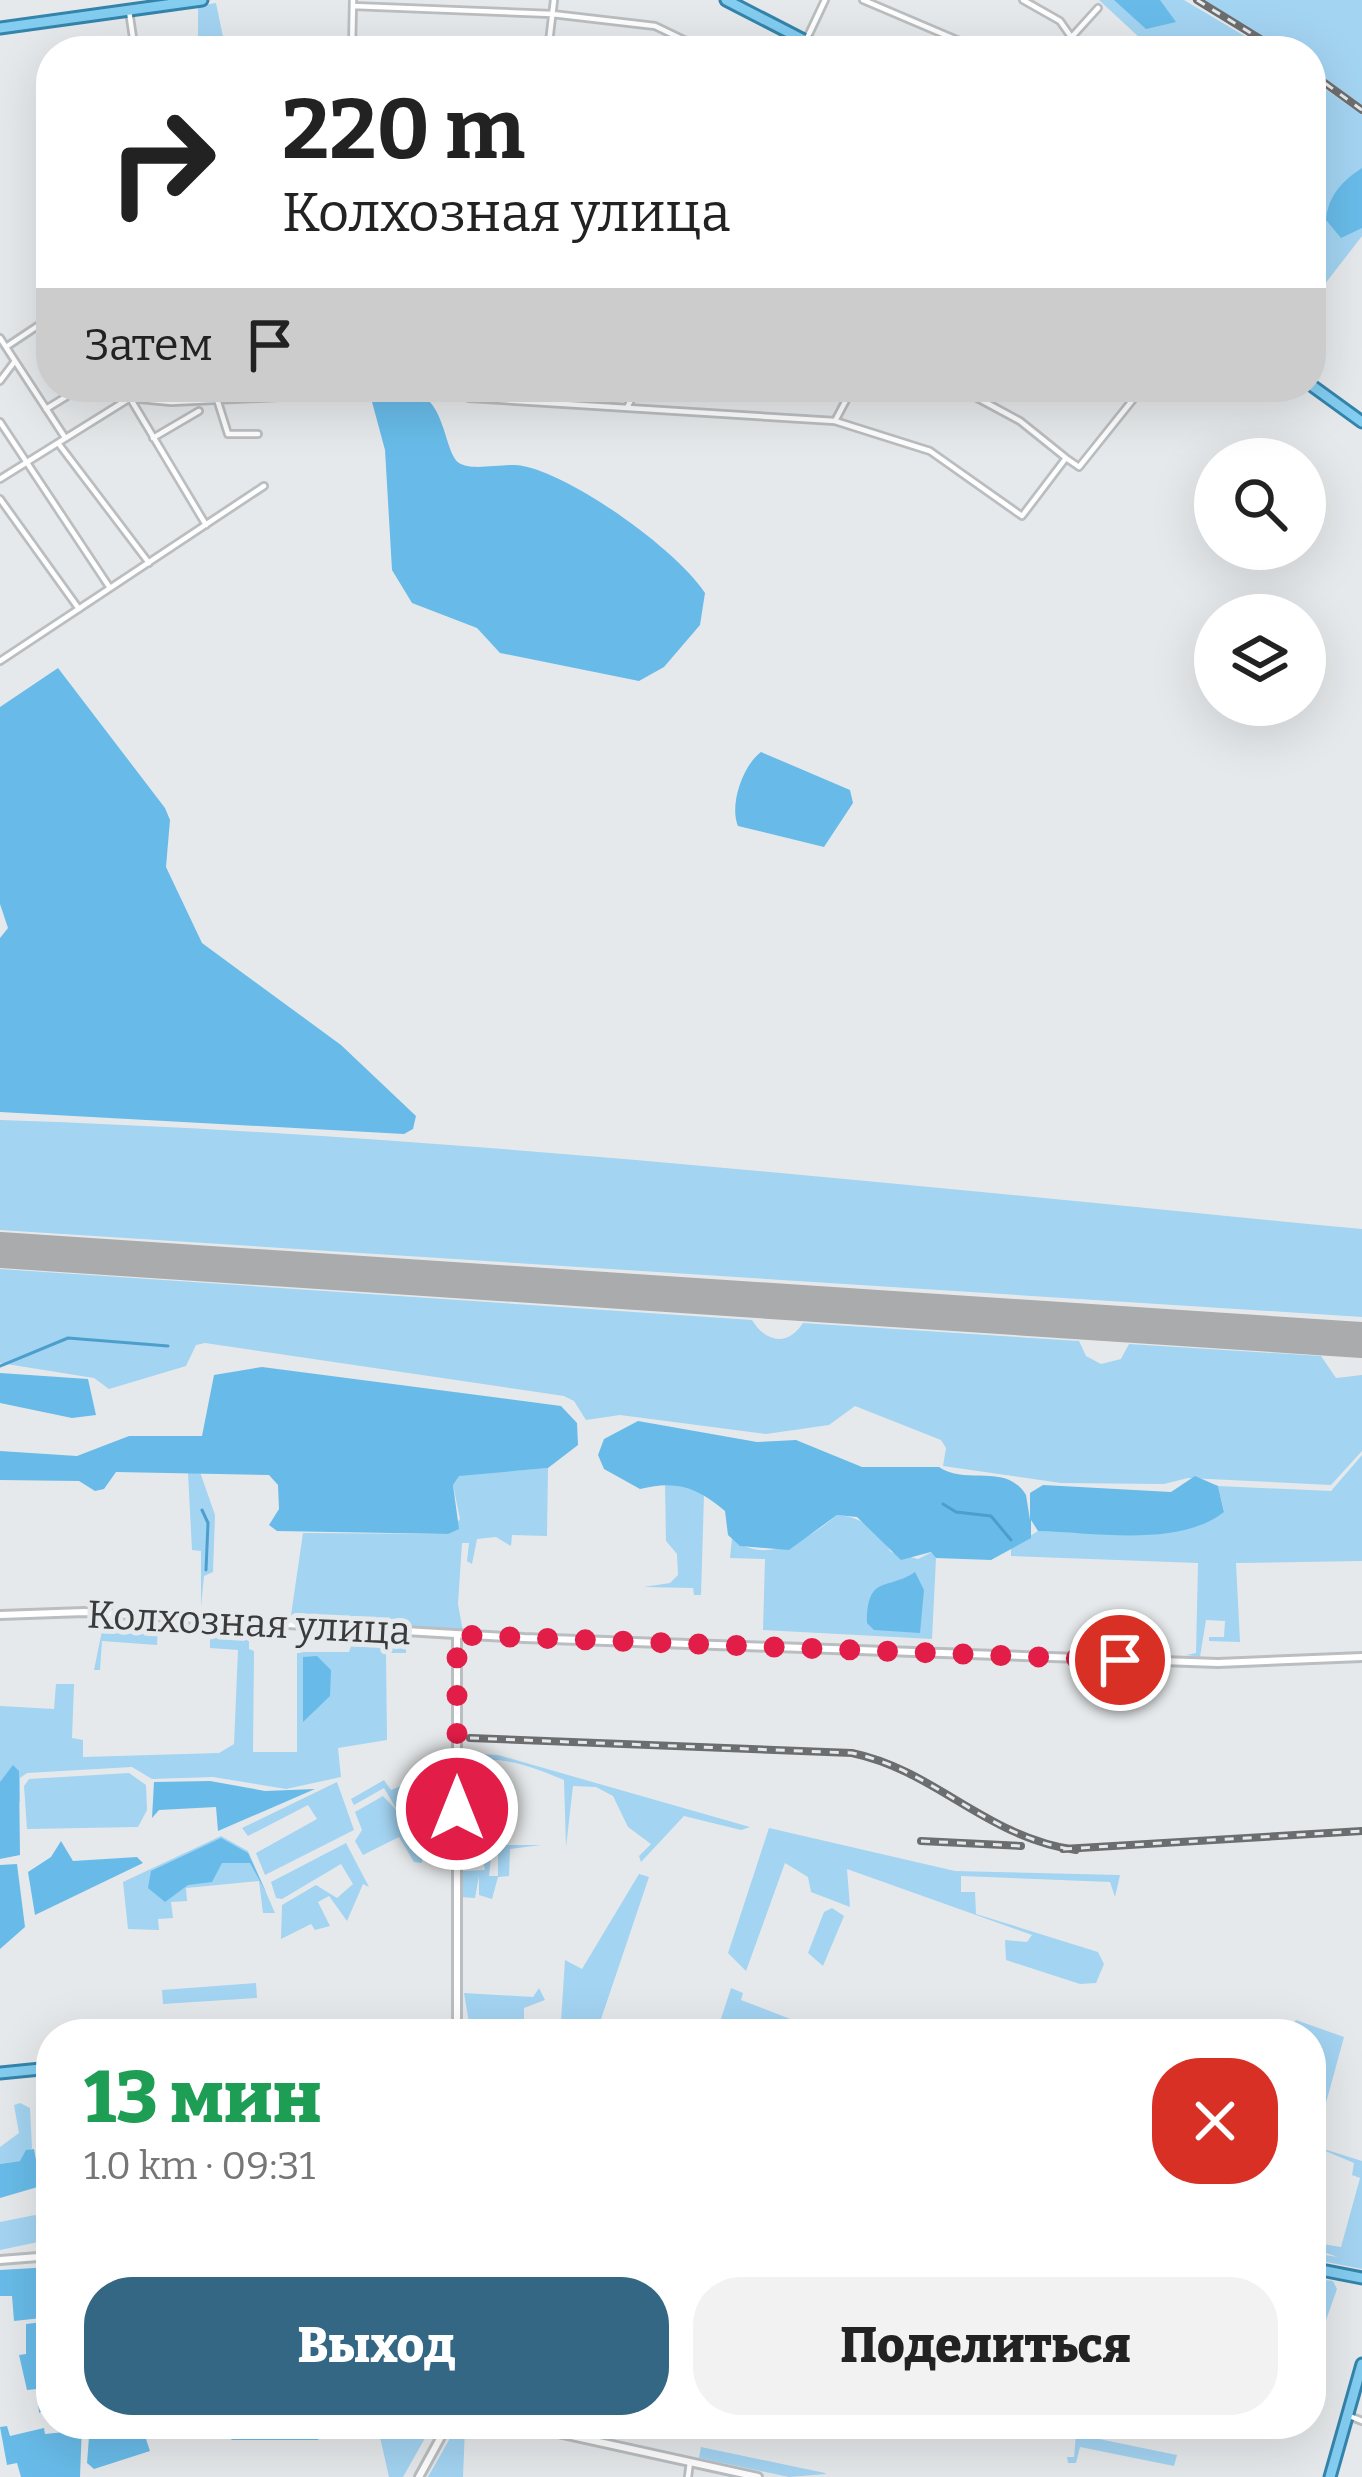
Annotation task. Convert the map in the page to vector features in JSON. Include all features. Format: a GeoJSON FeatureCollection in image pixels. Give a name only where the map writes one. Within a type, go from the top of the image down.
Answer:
{"type":"FeatureCollection","features":[{"type":"Feature","properties":{"kind":"main road"},"geometry":{"type":"LineString","coordinates":[[0,28],[202,0]]}},
{"type":"Feature","properties":{"kind":"main road"},"geometry":{"type":"LineString","coordinates":[[726,0],[787,36]]}},
{"type":"Feature","properties":{"kind":"main road"},"geometry":{"type":"LineString","coordinates":[[1326,396],[1362,422]]}},
{"type":"Feature","properties":{"kind":"main road"},"geometry":{"type":"LineString","coordinates":[[0,2072],[36,2069]]}},
{"type":"Feature","properties":{"kind":"main road"},"geometry":{"type":"LineString","coordinates":[[1326,2271],[1362,2278]]}},
{"type":"Feature","properties":{"kind":"main road"},"geometry":{"type":"LineString","coordinates":[[1330,2477],[1362,2364]]}},
{"type":"Feature","properties":{"kind":"street"},"geometry":{"type":"LineString","coordinates":[[550,36],[554,0]]}},
{"type":"Feature","properties":{"kind":"street"},"geometry":{"type":"LineString","coordinates":[[809,36],[826,0]]}},
{"type":"Feature","properties":{"kind":"street"},"geometry":{"type":"LineString","coordinates":[[863,0],[948,36]]}},
{"type":"Feature","properties":{"kind":"street"},"geometry":{"type":"LineString","coordinates":[[891,11],[896,0]]}},
{"type":"Feature","properties":{"kind":"street"},"geometry":{"type":"LineString","coordinates":[[1023,0],[1060,21],[1070,36]]}},
{"type":"Feature","properties":{"kind":"street"},"geometry":{"type":"LineString","coordinates":[[352,36],[353,3],[552,14],[655,26],[676,36]]}},
{"type":"Feature","properties":{"kind":"street"},"geometry":{"type":"LineString","coordinates":[[1073,36],[1098,8]]}},
{"type":"Feature","properties":{"kind":"street"},"geometry":{"type":"LineString","coordinates":[[129,11],[133,36]]}},
{"type":"Feature","properties":{"kind":"street"},"geometry":{"type":"LineString","coordinates":[[6,347],[36,326]]}},
{"type":"Feature","properties":{"kind":"street"},"geometry":{"type":"LineString","coordinates":[[0,338],[36,395]]}},
{"type":"Feature","properties":{"kind":"street"},"geometry":{"type":"LineString","coordinates":[[0,381],[15,362]]}},
{"type":"Feature","properties":{"kind":"street"},"geometry":{"type":"LineString","coordinates":[[41,402],[64,436]]}},
{"type":"Feature","properties":{"kind":"street"},"geometry":{"type":"LineString","coordinates":[[46,410],[59,402]]}},
{"type":"Feature","properties":{"kind":"street"},"geometry":{"type":"LineString","coordinates":[[0,479],[123,402]]}},
{"type":"Feature","properties":{"kind":"street"},"geometry":{"type":"LineString","coordinates":[[132,402],[206,525]]}},
{"type":"Feature","properties":{"kind":"street"},"geometry":{"type":"LineString","coordinates":[[219,402],[229,434],[258,434]]}},
{"type":"Feature","properties":{"kind":"street"},"geometry":{"type":"LineString","coordinates":[[532,402],[835,421],[930,451],[1022,516],[1066,458]]}},
{"type":"Feature","properties":{"kind":"street"},"geometry":{"type":"LineString","coordinates":[[627,408],[630,402]]}},
{"type":"Feature","properties":{"kind":"street"},"geometry":{"type":"LineString","coordinates":[[835,421],[845,402]]}},
{"type":"Feature","properties":{"kind":"street"},"geometry":{"type":"LineString","coordinates":[[985,402],[1020,421],[1079,467],[1131,402]]}},
{"type":"Feature","properties":{"kind":"street"},"geometry":{"type":"LineString","coordinates":[[152,438],[199,411]]}},
{"type":"Feature","properties":{"kind":"street"},"geometry":{"type":"LineString","coordinates":[[0,422],[110,588]]}},
{"type":"Feature","properties":{"kind":"street"},"geometry":{"type":"LineString","coordinates":[[58,443],[148,563]]}},
{"type":"Feature","properties":{"kind":"street"},"geometry":{"type":"LineString","coordinates":[[0,661],[264,486]]}},
{"type":"Feature","properties":{"kind":"street"},"geometry":{"type":"LineString","coordinates":[[0,499],[79,609]]}},
{"type":"Feature","properties":{"kind":"street","name":"Колхозная улица"},"geometry":{"type":"LineString","coordinates":[[0,1615],[94,1612],[457,1635],[1218,1664],[1362,1657]]}},
{"type":"Feature","properties":{"kind":"street"},"geometry":{"type":"LineString","coordinates":[[457,1635],[457,2019]]}},
{"type":"Feature","properties":{"kind":"street"},"geometry":{"type":"LineString","coordinates":[[0,2260],[36,2257]]}},
{"type":"Feature","properties":{"kind":"street"},"geometry":{"type":"LineString","coordinates":[[1347,2415],[1362,2422]]}},
{"type":"Feature","properties":{"kind":"street"},"geometry":{"type":"LineString","coordinates":[[419,2477],[440,2439]]}},
{"type":"Feature","properties":{"kind":"street"},"geometry":{"type":"LineString","coordinates":[[586,2439],[758,2477]]}},
{"type":"Feature","properties":{"kind":"street"},"geometry":{"type":"LineString","coordinates":[[688,2477],[691,2462]]}},
{"type":"Feature","properties":{"kind":"shaded area"},"geometry":{"type":"Polygon","coordinates":[[[1099,0],[1184,0],[1245,36],[1138,36],[1099,0]]]}},
{"type":"Feature","properties":{"kind":"shaded area"},"geometry":{"type":"Polygon","coordinates":[[[1114,0],[1160,0],[1176,22],[1146,29],[1114,0]]]}},
{"type":"Feature","properties":{"kind":"shaded area"},"geometry":{"type":"Polygon","coordinates":[[[1204,0],[1362,0],[1362,105],[1326,79],[1326,36],[1262,36],[1204,0]]]}},
{"type":"Feature","properties":{"kind":"shaded area"},"geometry":{"type":"Polygon","coordinates":[[[216,3],[223,36],[198,36],[198,6],[216,3]]]}},
{"type":"Feature","properties":{"kind":"shaded area"},"geometry":{"type":"Polygon","coordinates":[[[1326,90],[1362,115],[1362,236],[1326,283],[1326,90]]]}},
{"type":"Feature","properties":{"kind":"shaded area"},"geometry":{"type":"Polygon","coordinates":[[[1362,168],[1362,228],[1341,238],[1326,220],[1327,211],[1337,190],[1362,168]]]}},
{"type":"Feature","properties":{"kind":"shaded area"},"geometry":{"type":"Polygon","coordinates":[[[372,402],[430,402],[459,463],[516,465],[544,473],[596,499],[649,537],[705,593],[700,625],[664,667],[639,681],[500,653],[477,628],[412,603],[392,570],[385,450],[372,402]]]}},
{"type":"Feature","properties":{"kind":"shaded area"},"geometry":{"type":"Polygon","coordinates":[[[58,668],[165,808],[170,820],[166,867],[202,943],[341,1045],[416,1116],[413,1129],[404,1134],[0,1112],[0,938],[8,928],[0,904],[0,707],[58,668]]]}},
{"type":"Feature","properties":{"kind":"shaded area"},"geometry":{"type":"Polygon","coordinates":[[[761,752],[850,790],[853,803],[824,847],[738,826],[739,786],[761,752]]]}},
{"type":"Feature","properties":{"kind":"shaded area"},"geometry":{"type":"Polygon","coordinates":[[[0,1120],[512,1150],[1362,1229],[1362,1317],[0,1230],[0,1120]]]}},
{"type":"Feature","properties":{"kind":"shaded area"},"geometry":{"type":"Polygon","coordinates":[[[0,1269],[752,1320],[763,1333],[777,1339],[791,1336],[803,1323],[1079,1341],[1086,1356],[1101,1364],[1121,1359],[1129,1344],[1321,1356],[1336,1378],[1362,1375],[1362,1451],[1331,1485],[1188,1478],[1164,1484],[1061,1483],[943,1466],[946,1448],[941,1440],[855,1406],[829,1425],[766,1434],[620,1415],[586,1420],[574,1401],[564,1396],[205,1343],[196,1345],[186,1366],[109,1389],[94,1378],[0,1363],[0,1269]]]}},
{"type":"Feature","properties":{"kind":"shaded area"},"geometry":{"type":"Polygon","coordinates":[[[262,1367],[561,1406],[577,1423],[578,1445],[548,1468],[459,1476],[453,1485],[459,1529],[448,1534],[277,1531],[269,1525],[279,1509],[278,1485],[269,1475],[116,1472],[104,1489],[95,1491],[79,1481],[0,1480],[0,1451],[77,1456],[129,1436],[202,1436],[214,1375],[262,1367]]]}},
{"type":"Feature","properties":{"kind":"shaded area"},"geometry":{"type":"Polygon","coordinates":[[[0,1373],[88,1379],[96,1415],[72,1418],[0,1403],[0,1373]]]}},
{"type":"Feature","properties":{"kind":"shaded area"},"geometry":{"type":"Polygon","coordinates":[[[638,1421],[757,1442],[796,1440],[862,1467],[939,1467],[961,1475],[1008,1479],[1026,1495],[1030,1520],[1030,1493],[1043,1485],[1171,1492],[1195,1476],[1218,1486],[1224,1512],[1205,1523],[1159,1534],[1038,1531],[1031,1520],[1031,1538],[991,1560],[936,1558],[931,1552],[901,1560],[857,1517],[837,1515],[789,1550],[740,1546],[728,1535],[725,1511],[705,1496],[675,1486],[640,1489],[604,1469],[598,1455],[604,1439],[638,1421]]]}},
{"type":"Feature","properties":{"kind":"shaded area"},"geometry":{"type":"Polygon","coordinates":[[[1362,1455],[1362,1561],[1236,1563],[1240,1642],[1209,1641],[1209,1637],[1224,1637],[1225,1621],[1206,1620],[1200,1657],[1186,1655],[1196,1653],[1198,1563],[1011,1556],[1011,1548],[1038,1531],[1182,1529],[1224,1511],[1218,1486],[1331,1491],[1362,1455]]]}},
{"type":"Feature","properties":{"kind":"shaded area"},"geometry":{"type":"Polygon","coordinates":[[[548,1468],[547,1536],[512,1535],[511,1546],[496,1537],[477,1539],[472,1564],[467,1561],[469,1543],[462,1543],[458,1604],[463,1632],[290,1622],[303,1533],[448,1534],[460,1519],[453,1485],[459,1475],[548,1468]]]}},
{"type":"Feature","properties":{"kind":"shaded area"},"geometry":{"type":"Polygon","coordinates":[[[200,1472],[215,1515],[213,1572],[204,1576],[201,1607],[201,1551],[192,1550],[188,1473],[200,1472]]]}},
{"type":"Feature","properties":{"kind":"shaded area"},"geometry":{"type":"Polygon","coordinates":[[[665,1483],[688,1485],[704,1495],[701,1595],[694,1595],[693,1588],[644,1587],[670,1583],[678,1575],[677,1554],[666,1541],[665,1483]]]}},
{"type":"Feature","properties":{"kind":"shaded area"},"geometry":{"type":"Polygon","coordinates":[[[837,1515],[868,1526],[891,1552],[918,1559],[932,1552],[936,1558],[932,1639],[763,1630],[765,1559],[730,1558],[732,1538],[745,1546],[773,1550],[801,1540],[837,1515]]]}},
{"type":"Feature","properties":{"kind":"shaded area"},"geometry":{"type":"Polygon","coordinates":[[[915,1572],[924,1590],[920,1633],[874,1630],[867,1623],[875,1590],[915,1572]]]}},
{"type":"Feature","properties":{"kind":"shaded area"},"geometry":{"type":"Polygon","coordinates":[[[103,1626],[158,1628],[157,1645],[102,1641],[100,1670],[94,1670],[103,1626]]]}},
{"type":"Feature","properties":{"kind":"shaded area"},"geometry":{"type":"Polygon","coordinates":[[[210,1627],[249,1630],[249,1649],[254,1651],[253,1752],[297,1752],[297,1652],[349,1652],[352,1643],[406,1646],[406,1653],[386,1653],[387,1740],[338,1748],[341,1777],[286,1789],[213,1777],[152,1779],[132,1767],[27,1773],[20,1778],[20,1802],[0,1801],[0,1706],[54,1709],[56,1684],[74,1684],[72,1738],[83,1740],[83,1757],[219,1753],[234,1744],[238,1650],[210,1648],[210,1627]]]}},
{"type":"Feature","properties":{"kind":"shaded area"},"geometry":{"type":"Polygon","coordinates":[[[317,1656],[331,1670],[330,1696],[303,1722],[303,1657],[317,1656]]]}},
{"type":"Feature","properties":{"kind":"shaded area"},"geometry":{"type":"Polygon","coordinates":[[[450,1751],[453,1803],[420,1822],[410,1818],[397,1824],[408,1844],[417,1837],[423,1846],[422,1863],[414,1862],[399,1837],[363,1855],[355,1841],[362,1830],[355,1812],[383,1796],[399,1813],[384,1788],[354,1805],[351,1799],[384,1780],[391,1790],[449,1767],[450,1751]]]}},
{"type":"Feature","properties":{"kind":"shaded area"},"geometry":{"type":"Polygon","coordinates":[[[462,1753],[498,1755],[750,1827],[741,1830],[684,1816],[641,1862],[639,1856],[651,1844],[628,1827],[613,1796],[596,1787],[573,1786],[566,1847],[564,1780],[514,1763],[476,1762],[465,1766],[462,1808],[462,1753]]]}},
{"type":"Feature","properties":{"kind":"shaded area"},"geometry":{"type":"Polygon","coordinates":[[[13,1765],[19,1771],[20,1855],[0,1859],[0,1782],[13,1765]]]}},
{"type":"Feature","properties":{"kind":"shaded area"},"geometry":{"type":"Polygon","coordinates":[[[129,1773],[146,1785],[147,1810],[138,1827],[27,1829],[24,1786],[29,1779],[129,1773]]]}},
{"type":"Feature","properties":{"kind":"shaded area"},"geometry":{"type":"Polygon","coordinates":[[[210,1781],[265,1791],[315,1789],[218,1831],[216,1807],[159,1810],[152,1818],[154,1782],[210,1781]]]}},
{"type":"Feature","properties":{"kind":"shaded area"},"geometry":{"type":"Polygon","coordinates":[[[337,1782],[354,1830],[265,1875],[256,1853],[317,1819],[308,1805],[248,1836],[242,1828],[337,1782]]]}},
{"type":"Feature","properties":{"kind":"shaded area"},"geometry":{"type":"Polygon","coordinates":[[[461,1811],[462,1871],[485,1870],[473,1811],[489,1811],[482,1815],[483,1847],[492,1848],[489,1876],[498,1876],[498,1845],[541,1845],[510,1849],[509,1876],[498,1877],[492,1899],[479,1895],[479,1876],[475,1898],[459,1897],[461,1811]]]}},
{"type":"Feature","properties":{"kind":"shaded area"},"geometry":{"type":"Polygon","coordinates":[[[769,1828],[955,1871],[1120,1875],[1115,1897],[1110,1882],[961,1876],[961,1892],[975,1892],[976,1914],[1098,1952],[1104,1964],[1096,1983],[1080,1984],[1006,1960],[1005,1940],[1027,1942],[1032,1935],[847,1869],[850,1907],[811,1892],[808,1877],[785,1863],[746,1971],[728,1953],[769,1828]]]}},
{"type":"Feature","properties":{"kind":"shaded area"},"geometry":{"type":"Polygon","coordinates":[[[221,1836],[248,1851],[275,1913],[263,1913],[259,1881],[186,1888],[187,1901],[171,1902],[173,1918],[158,1919],[159,1930],[128,1929],[123,1882],[221,1836]]]}},
{"type":"Feature","properties":{"kind":"shaded area"},"geometry":{"type":"Polygon","coordinates":[[[221,1838],[248,1853],[266,1892],[250,1863],[222,1863],[212,1882],[188,1885],[165,1902],[148,1888],[151,1871],[221,1838]]]}},
{"type":"Feature","properties":{"kind":"shaded area"},"geometry":{"type":"Polygon","coordinates":[[[61,1841],[73,1861],[137,1857],[143,1863],[35,1915],[28,1872],[51,1857],[61,1841]]]}},
{"type":"Feature","properties":{"kind":"shaded area"},"geometry":{"type":"Polygon","coordinates":[[[346,1843],[369,1887],[363,1884],[347,1921],[329,1896],[318,1902],[330,1926],[315,1930],[311,1924],[281,1939],[282,1905],[316,1885],[337,1898],[353,1884],[341,1864],[282,1899],[276,1898],[271,1882],[346,1843]]]}},
{"type":"Feature","properties":{"kind":"shaded area"},"geometry":{"type":"Polygon","coordinates":[[[17,1864],[25,1927],[0,1949],[0,1865],[17,1864]]]}},
{"type":"Feature","properties":{"kind":"shaded area"},"geometry":{"type":"Polygon","coordinates":[[[639,1874],[649,1877],[601,2019],[561,2019],[565,1960],[582,1969],[639,1874]]]}},
{"type":"Feature","properties":{"kind":"shaded area"},"geometry":{"type":"Polygon","coordinates":[[[832,1908],[844,1916],[823,1966],[808,1953],[824,1912],[832,1908]]]}},
{"type":"Feature","properties":{"kind":"shaded area"},"geometry":{"type":"Polygon","coordinates":[[[256,1983],[257,1998],[163,2004],[162,1990],[256,1983]]]}},
{"type":"Feature","properties":{"kind":"shaded area"},"geometry":{"type":"Polygon","coordinates":[[[539,1988],[545,2000],[524,2008],[524,2019],[468,2019],[464,1993],[533,1997],[539,1988]]]}},
{"type":"Feature","properties":{"kind":"shaded area"},"geometry":{"type":"Polygon","coordinates":[[[731,1988],[743,1993],[741,2000],[790,2019],[721,2019],[731,1988]]]}},
{"type":"Feature","properties":{"kind":"shaded area"},"geometry":{"type":"Polygon","coordinates":[[[1326,2031],[1344,2037],[1326,2103],[1326,2031]]]}},
{"type":"Feature","properties":{"kind":"shaded area"},"geometry":{"type":"Polygon","coordinates":[[[14,2105],[30,2108],[32,2148],[20,2161],[0,2164],[0,2147],[19,2133],[14,2105]]]}},
{"type":"Feature","properties":{"kind":"shaded area"},"geometry":{"type":"Polygon","coordinates":[[[34,2149],[36,2187],[0,2198],[0,2164],[20,2161],[26,2150],[34,2149]]]}},
{"type":"Feature","properties":{"kind":"shaded area"},"geometry":{"type":"Polygon","coordinates":[[[1326,2150],[1362,2161],[1362,2269],[1326,2262],[1326,2255],[1338,2257],[1326,2253],[1326,2244],[1341,2247],[1360,2178],[1352,2175],[1354,2163],[1326,2150]]]}},
{"type":"Feature","properties":{"kind":"shaded area"},"geometry":{"type":"Polygon","coordinates":[[[36,2215],[36,2242],[0,2250],[0,2222],[36,2215]]]}},
{"type":"Feature","properties":{"kind":"shaded area"},"geometry":{"type":"Polygon","coordinates":[[[36,2268],[36,2319],[14,2321],[12,2296],[0,2296],[0,2270],[36,2268]]]}},
{"type":"Feature","properties":{"kind":"shaded area"},"geometry":{"type":"Polygon","coordinates":[[[1326,2280],[1333,2281],[1337,2289],[1326,2320],[1326,2280]]]}},
{"type":"Feature","properties":{"kind":"shaded area"},"geometry":{"type":"Polygon","coordinates":[[[36,2323],[36,2389],[27,2390],[19,2355],[26,2354],[26,2324],[36,2323]]]}},
{"type":"Feature","properties":{"kind":"shaded area"},"geometry":{"type":"Polygon","coordinates":[[[7,2426],[10,2436],[36,2430],[36,2439],[81,2439],[80,2477],[21,2477],[17,2463],[7,2465],[0,2427],[7,2426]]]}},
{"type":"Feature","properties":{"kind":"shaded area"},"geometry":{"type":"Polygon","coordinates":[[[89,2439],[146,2439],[150,2451],[94,2469],[87,2463],[89,2439]]]}},
{"type":"Feature","properties":{"kind":"shaded area"},"geometry":{"type":"Polygon","coordinates":[[[380,2439],[425,2439],[403,2477],[389,2477],[380,2439]]]}},
{"type":"Feature","properties":{"kind":"shaded area"},"geometry":{"type":"Polygon","coordinates":[[[450,2439],[465,2439],[463,2477],[428,2477],[450,2439]]]}},
{"type":"Feature","properties":{"kind":"shaded area"},"geometry":{"type":"Polygon","coordinates":[[[1076,2439],[1099,2439],[1177,2455],[1174,2466],[1080,2447],[1076,2463],[1068,2463],[1067,2457],[1074,2457],[1076,2439]]]}},
{"type":"Feature","properties":{"kind":"shaded area"},"geometry":{"type":"Polygon","coordinates":[[[701,2447],[826,2474],[789,2477],[699,2458],[701,2447]]]}},
{"type":"Feature","properties":{"kind":"waterway"},"geometry":{"type":"LineString","coordinates":[[0,1366],[68,1338],[168,1346]]}},
{"type":"Feature","properties":{"kind":"waterway"},"geometry":{"type":"LineString","coordinates":[[943,1504],[956,1512],[991,1516],[1011,1540]]}},
{"type":"Feature","properties":{"kind":"waterway"},"geometry":{"type":"LineString","coordinates":[[202,1510],[208,1523],[206,1570]]}},
{"type":"Feature","properties":{"kind":"runway"},"geometry":{"type":"LineString","coordinates":[[0,1250],[1362,1340]]}},
{"type":"Feature","properties":{"kind":"railway"},"geometry":{"type":"LineString","coordinates":[[1197,0],[1256,36]]}},
{"type":"Feature","properties":{"kind":"railway"},"geometry":{"type":"LineString","coordinates":[[1326,84],[1362,110]]}},
{"type":"Feature","properties":{"kind":"railway"},"geometry":{"type":"LineString","coordinates":[[470,1738],[852,1753],[910,1774],[1015,1832],[1076,1850]]}},
{"type":"Feature","properties":{"kind":"railway"},"geometry":{"type":"LineString","coordinates":[[1063,1849],[1362,1831]]}},
{"type":"Feature","properties":{"kind":"railway"},"geometry":{"type":"LineString","coordinates":[[921,1841],[1021,1846]]}},
{"type":"Feature","properties":{"kind":"route"},"geometry":{"type":"LineString","coordinates":[[457,1809],[457,1635],[1120,1660]]}}]}
